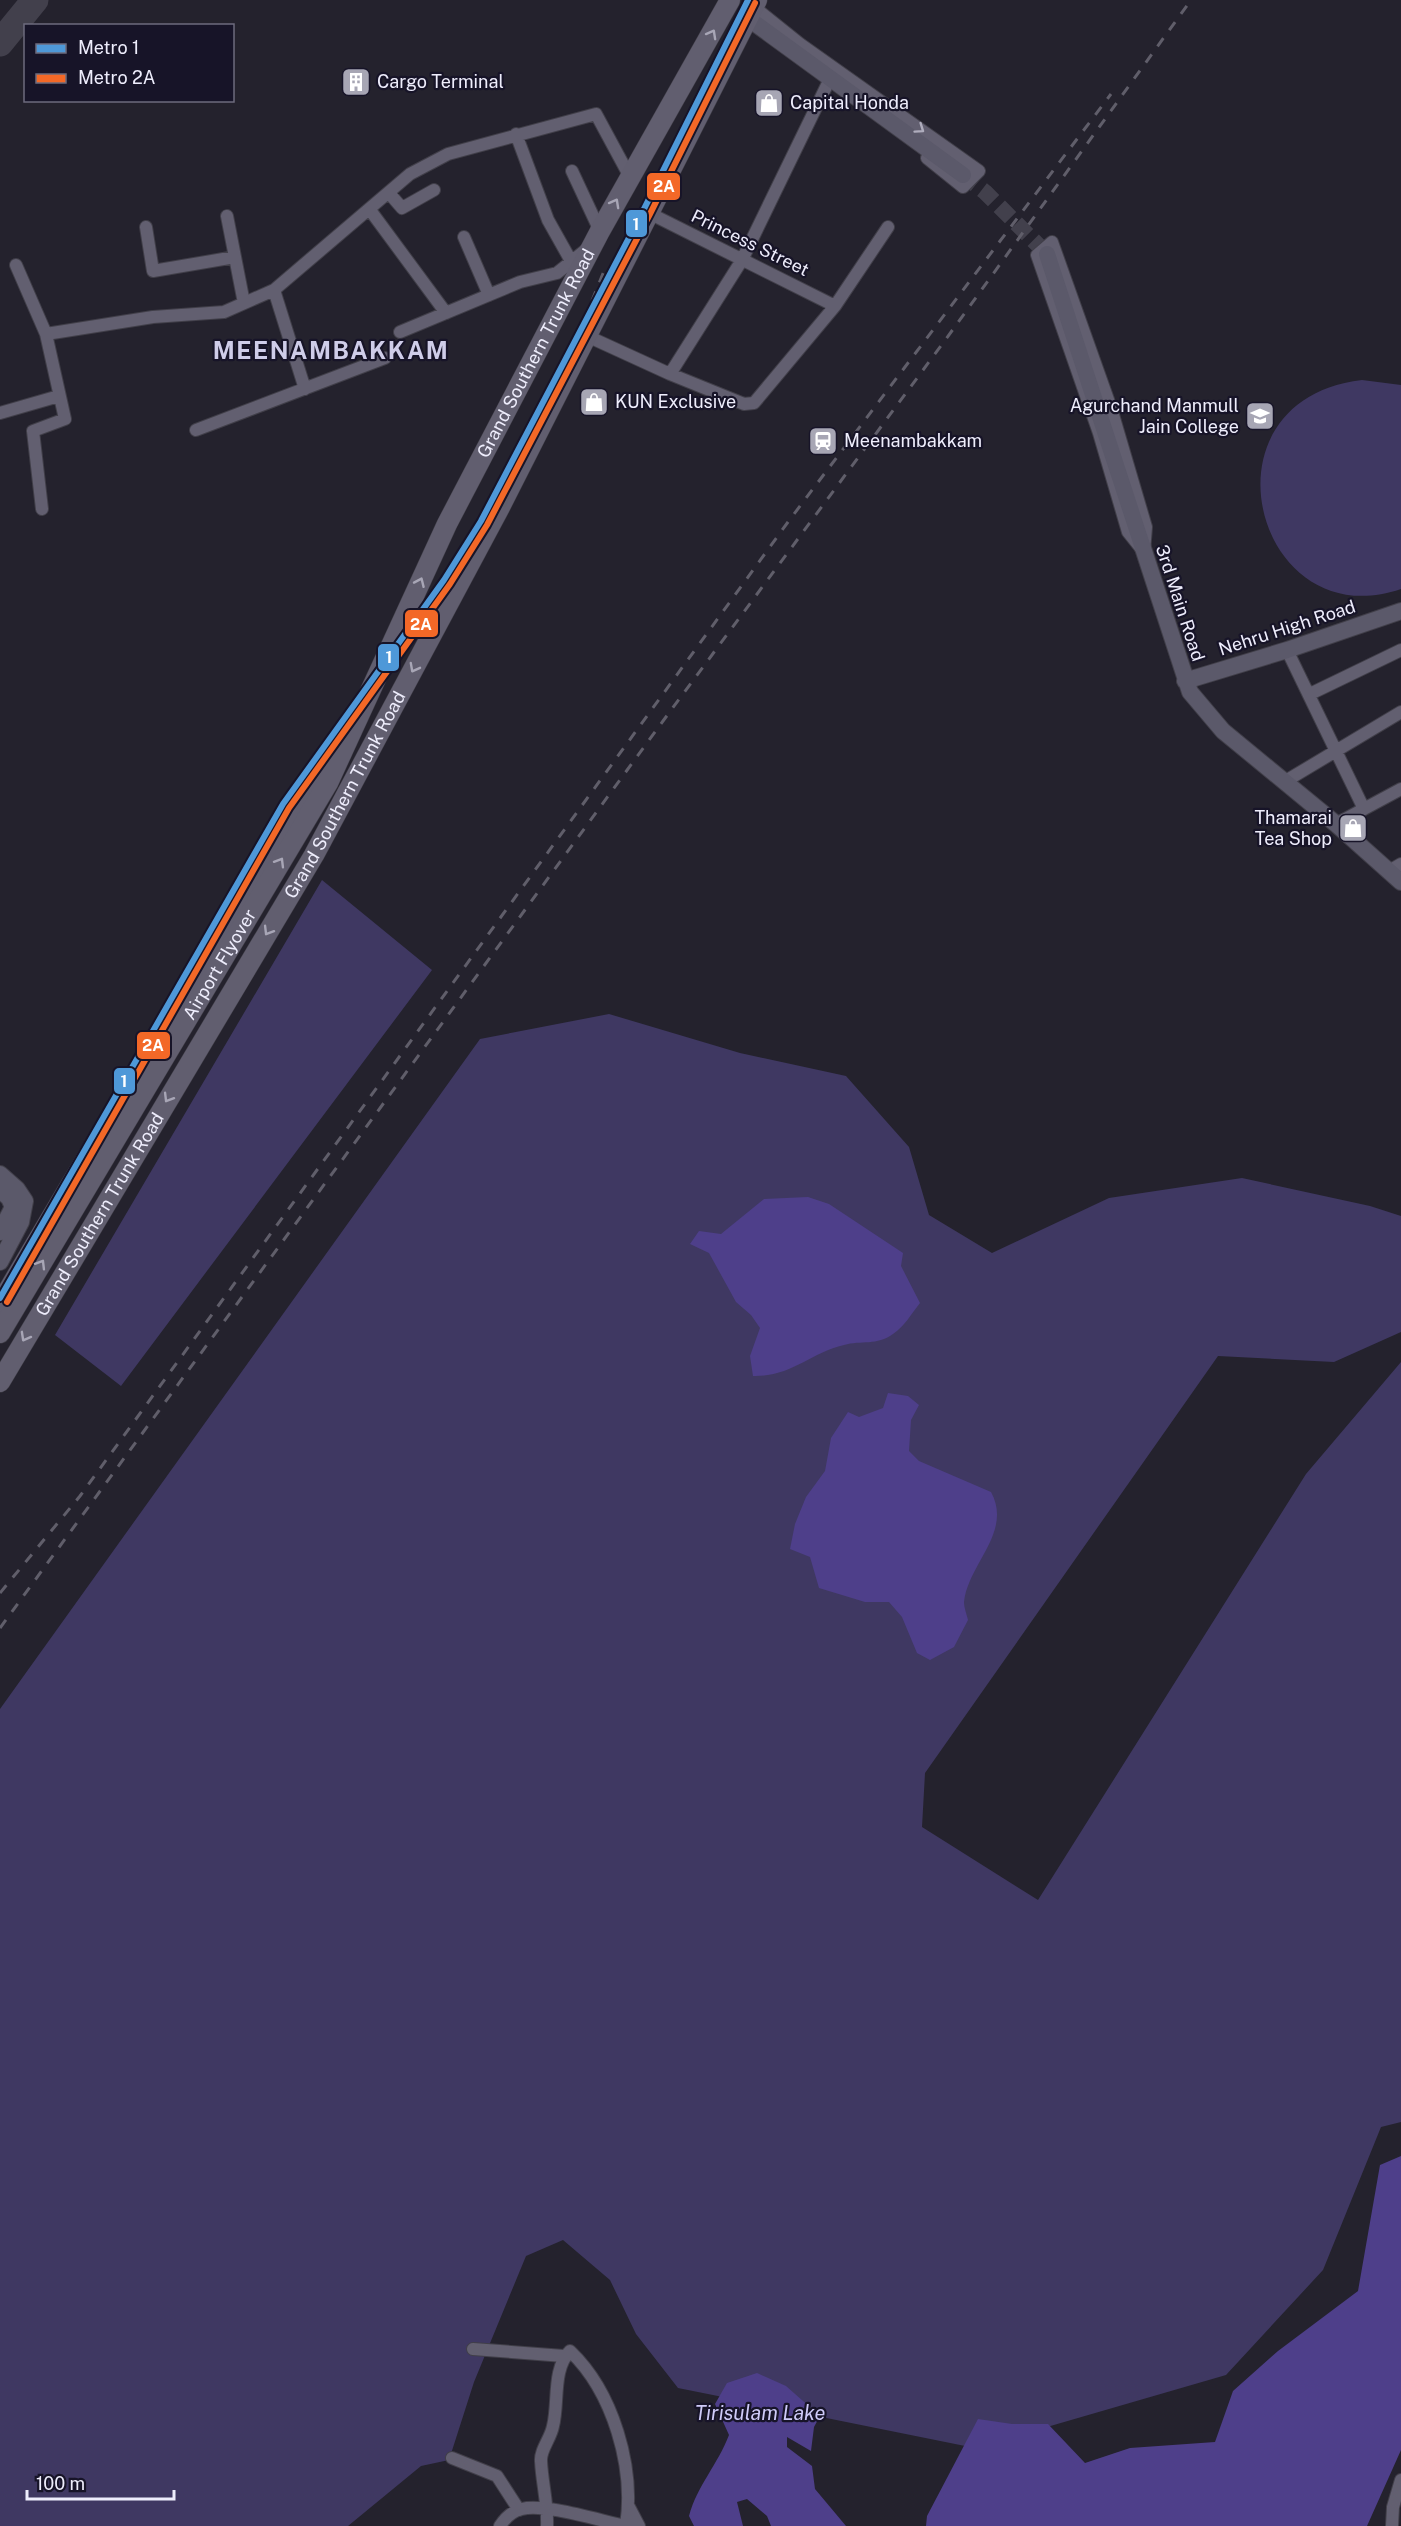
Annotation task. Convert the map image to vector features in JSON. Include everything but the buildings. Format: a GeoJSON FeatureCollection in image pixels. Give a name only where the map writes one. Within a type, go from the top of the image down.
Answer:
{"type":"FeatureCollection","features":[{"type":"Feature","properties":{"kind":"main road","name":"Grand Southern Trunk Road"},"geometry":{"type":"LineString","coordinates":[[344,750],[447,524],[597,238],[730,0]]}},
{"type":"Feature","properties":{"kind":"main road","name":"Grand Southern Trunk Road"},"geometry":{"type":"LineString","coordinates":[[0,1382],[314,855],[500,507],[752,13]]}},
{"type":"Feature","properties":{"kind":"main road","name":"Airport Flyover"},"geometry":{"type":"LineString","coordinates":[[0,1333],[328,783],[344,750]]}},
{"type":"Feature","properties":{"kind":"main road"},"geometry":{"type":"LineString","coordinates":[[0,1304],[318,768],[344,750]]}},
{"type":"Feature","properties":{"kind":"street"},"geometry":{"type":"LineString","coordinates":[[752,13],[800,44],[979,171],[963,187],[827,85],[752,13]]}},
{"type":"Feature","properties":{"kind":"street"},"geometry":{"type":"LineString","coordinates":[[752,13],[963,175]]}},
{"type":"Feature","properties":{"kind":"street"},"geometry":{"type":"LineString","coordinates":[[670,374],[742,260],[827,85]]}},
{"type":"Feature","properties":{"kind":"street"},"geometry":{"type":"LineString","coordinates":[[46,334],[153,317],[224,312],[274,290],[410,174],[448,154],[516,134],[596,114],[601,117],[630,177]]}},
{"type":"Feature","properties":{"kind":"street"},"geometry":{"type":"LineString","coordinates":[[516,134],[548,220],[571,261]]}},
{"type":"Feature","properties":{"kind":"street"},"geometry":{"type":"LineString","coordinates":[[400,332],[520,282],[556,273],[597,238],[572,171]]}},
{"type":"Feature","properties":{"kind":"street"},"geometry":{"type":"LineString","coordinates":[[389,193],[402,208],[434,190]]}},
{"type":"Feature","properties":{"kind":"street"},"geometry":{"type":"LineString","coordinates":[[370,210],[446,313]]}},
{"type":"Feature","properties":{"kind":"street","name":"Princess Street"},"geometry":{"type":"LineString","coordinates":[[649,213],[835,306]]}},
{"type":"Feature","properties":{"kind":"street"},"geometry":{"type":"LineString","coordinates":[[227,216],[244,303]]}},
{"type":"Feature","properties":{"kind":"street"},"geometry":{"type":"LineString","coordinates":[[146,227],[153,271],[235,257]]}},
{"type":"Feature","properties":{"kind":"street"},"geometry":{"type":"LineString","coordinates":[[587,336],[670,374],[744,404],[754,404],[835,306],[888,227]]}},
{"type":"Feature","properties":{"kind":"street"},"geometry":{"type":"LineString","coordinates":[[464,237],[489,295]]}},
{"type":"Feature","properties":{"kind":"street"},"geometry":{"type":"LineString","coordinates":[[1052,243],[1114,418],[1146,527],[1144,552],[1128,532],[1099,433],[1037,255],[1052,243]]}},
{"type":"Feature","properties":{"kind":"street","name":"3rd Main Road"},"geometry":{"type":"LineString","coordinates":[[1047,254],[1185,681],[1202,710],[1223,731],[1397,872]]}},
{"type":"Feature","properties":{"kind":"street"},"geometry":{"type":"LineString","coordinates":[[16,265],[46,334],[65,419],[33,431],[42,509]]}},
{"type":"Feature","properties":{"kind":"street"},"geometry":{"type":"LineString","coordinates":[[274,290],[305,389]]}},
{"type":"Feature","properties":{"kind":"street"},"geometry":{"type":"LineString","coordinates":[[196,430],[385,358]]}},
{"type":"Feature","properties":{"kind":"street"},"geometry":{"type":"LineString","coordinates":[[0,413],[59,396]]}},
{"type":"Feature","properties":{"kind":"street","name":"Nehru High Road"},"geometry":{"type":"LineString","coordinates":[[1185,681],[1400,613]]}},
{"type":"Feature","properties":{"kind":"street"},"geometry":{"type":"LineString","coordinates":[[1287,650],[1310,694],[1335,754],[1364,809]]}},
{"type":"Feature","properties":{"kind":"street"},"geometry":{"type":"LineString","coordinates":[[1310,694],[1401,650]]}},
{"type":"Feature","properties":{"kind":"street"},"geometry":{"type":"LineString","coordinates":[[1284,782],[1335,754],[1401,712]]}},
{"type":"Feature","properties":{"kind":"street"},"geometry":{"type":"LineString","coordinates":[[1336,824],[1401,789]]}},
{"type":"Feature","properties":{"kind":"street"},"geometry":{"type":"LineString","coordinates":[[0,1174],[17,1189],[25,1201],[24,1213],[0,1262]]}},
{"type":"Feature","properties":{"kind":"street"},"geometry":{"type":"LineString","coordinates":[[0,1190],[9,1198],[13,1207],[0,1232]]}},
{"type":"Feature","properties":{"kind":"street"},"geometry":{"type":"LineString","coordinates":[[473,2349],[564,2356]]}},
{"type":"Feature","properties":{"kind":"street"},"geometry":{"type":"LineString","coordinates":[[500,2526],[511,2514],[519,2510],[548,2511],[626,2526],[629,2507],[621,2449],[612,2410],[586,2367],[570,2351],[564,2356],[558,2374],[553,2428],[540,2458],[548,2511],[547,2526]]}},
{"type":"Feature","properties":{"kind":"street"},"geometry":{"type":"LineString","coordinates":[[452,2458],[497,2476],[519,2510]]}},
{"type":"Feature","properties":{"kind":"street"},"geometry":{"type":"LineString","coordinates":[[1395,2522],[1401,2480]]}},
{"type":"Feature","properties":{"kind":"street"},"geometry":{"type":"LineString","coordinates":[[629,2507],[639,2526]]}},
{"type":"Feature","properties":{"kind":"shaded area"},"geometry":{"type":"Polygon","coordinates":[[[1362,380],[1401,385],[1401,589],[1350,595],[1310,580],[1280,550],[1263,511],[1262,468],[1276,428],[1309,397],[1362,380]]]}},
{"type":"Feature","properties":{"kind":"shaded area"},"geometry":{"type":"Polygon","coordinates":[[[322,880],[432,970],[121,1386],[55,1335],[322,880]]]}},
{"type":"Feature","properties":{"kind":"shaded area"},"geometry":{"type":"Polygon","coordinates":[[[609,1014],[740,1053],[846,1076],[909,1147],[929,1215],[992,1253],[1109,1198],[1242,1178],[1370,1206],[1401,1216],[1401,1332],[1334,1362],[1218,1356],[925,1773],[922,1827],[1038,1900],[1306,1474],[1401,1362],[1401,2122],[1381,2127],[1323,2270],[1226,2375],[975,2448],[678,2388],[636,2334],[610,2280],[563,2240],[526,2256],[474,2382],[449,2460],[421,2466],[348,2526],[0,2526],[0,1709],[480,1039],[609,1014]]]}},
{"type":"Feature","properties":{"kind":"water"},"geometry":{"type":"Polygon","coordinates":[[[808,1197],[829,1204],[903,1253],[901,1266],[920,1303],[901,1328],[887,1338],[844,1345],[821,1353],[790,1369],[753,1376],[750,1356],[760,1328],[751,1315],[736,1302],[709,1253],[690,1244],[699,1231],[721,1234],[764,1199],[808,1197]]]}},
{"type":"Feature","properties":{"kind":"water"},"geometry":{"type":"Polygon","coordinates":[[[888,1393],[908,1396],[919,1405],[911,1420],[909,1451],[919,1461],[991,1492],[996,1507],[997,1521],[993,1534],[967,1588],[964,1602],[968,1620],[954,1647],[930,1660],[917,1653],[902,1617],[889,1602],[865,1602],[819,1588],[810,1557],[790,1549],[795,1524],[806,1497],[825,1471],[831,1438],[848,1412],[859,1417],[883,1408],[888,1393]]]}},
{"type":"Feature","properties":{"kind":"water"},"geometry":{"type":"Polygon","coordinates":[[[1401,2156],[1401,2450],[1367,2526],[926,2526],[927,2516],[978,2419],[1012,2424],[1048,2424],[1085,2463],[1130,2448],[1215,2442],[1233,2391],[1278,2351],[1358,2291],[1380,2165],[1401,2156]]]}},
{"type":"Feature","properties":{"kind":"water","name":"Tirisulam Lake"},"geometry":{"type":"Polygon","coordinates":[[[757,2373],[786,2386],[820,2416],[814,2427],[811,2451],[787,2437],[787,2447],[812,2466],[815,2489],[846,2526],[771,2526],[767,2516],[747,2499],[737,2502],[743,2526],[694,2526],[689,2516],[693,2505],[729,2435],[715,2404],[727,2383],[757,2373]]]}},
{"type":"Feature","properties":{"kind":"taxiway"},"geometry":{"type":"LineString","coordinates":[[0,43],[35,0]]}},
{"type":"Feature","properties":{"kind":"tunnel"},"geometry":{"type":"LineString","coordinates":[[963,175],[985,192],[1047,254]]}},
{"type":"Feature","properties":{"kind":"railway"},"geometry":{"type":"LineString","coordinates":[[0,1628],[663,721],[946,339],[1191,0]]}},
{"type":"Feature","properties":{"kind":"railway"},"geometry":{"type":"LineString","coordinates":[[0,1593],[80,1496],[788,522],[1111,94]]}},
{"type":"Feature","properties":{"kind":"railway"},"geometry":{"type":"LineString","coordinates":[[577,338],[604,271]]}},
{"type":"Feature","properties":{"kind":"railway"},"geometry":{"type":"LineString","coordinates":[[504,507],[556,377]]}},
{"type":"Feature","properties":{"kind":"metro line","name":"1"},"geometry":{"type":"LineString","coordinates":[[0,1298],[283,804],[444,580],[481,521],[643,211],[748,0]]}},
{"type":"Feature","properties":{"kind":"metro line","name":"2A"},"geometry":{"type":"LineString","coordinates":[[7,1302],[289,808],[450,584],[487,525],[650,214],[755,3]]}},
{"type":"Feature","properties":{"kind":"place","name":"Cargo Terminal"},"geometry":{"type":"Point","coordinates":[356,82]}},
{"type":"Feature","properties":{"kind":"place","name":"Capital Honda"},"geometry":{"type":"Point","coordinates":[769,103]}},
{"type":"Feature","properties":{"kind":"place","name":"KUN Exclusive"},"geometry":{"type":"Point","coordinates":[594,402]}},
{"type":"Feature","properties":{"kind":"place","name":"Agurchand Manmull Jain College"},"geometry":{"type":"Point","coordinates":[1260,416]}},
{"type":"Feature","properties":{"kind":"place","name":"Meenambakkam"},"geometry":{"type":"Point","coordinates":[823,441]}},
{"type":"Feature","properties":{"kind":"place","name":"Thamarai Tea Shop"},"geometry":{"type":"Point","coordinates":[1353,828]}},
{"type":"Feature","properties":{"kind":"district","name":"MEENAMBAKKAM"},"geometry":{"type":"Point","coordinates":[331,351]}}]}
